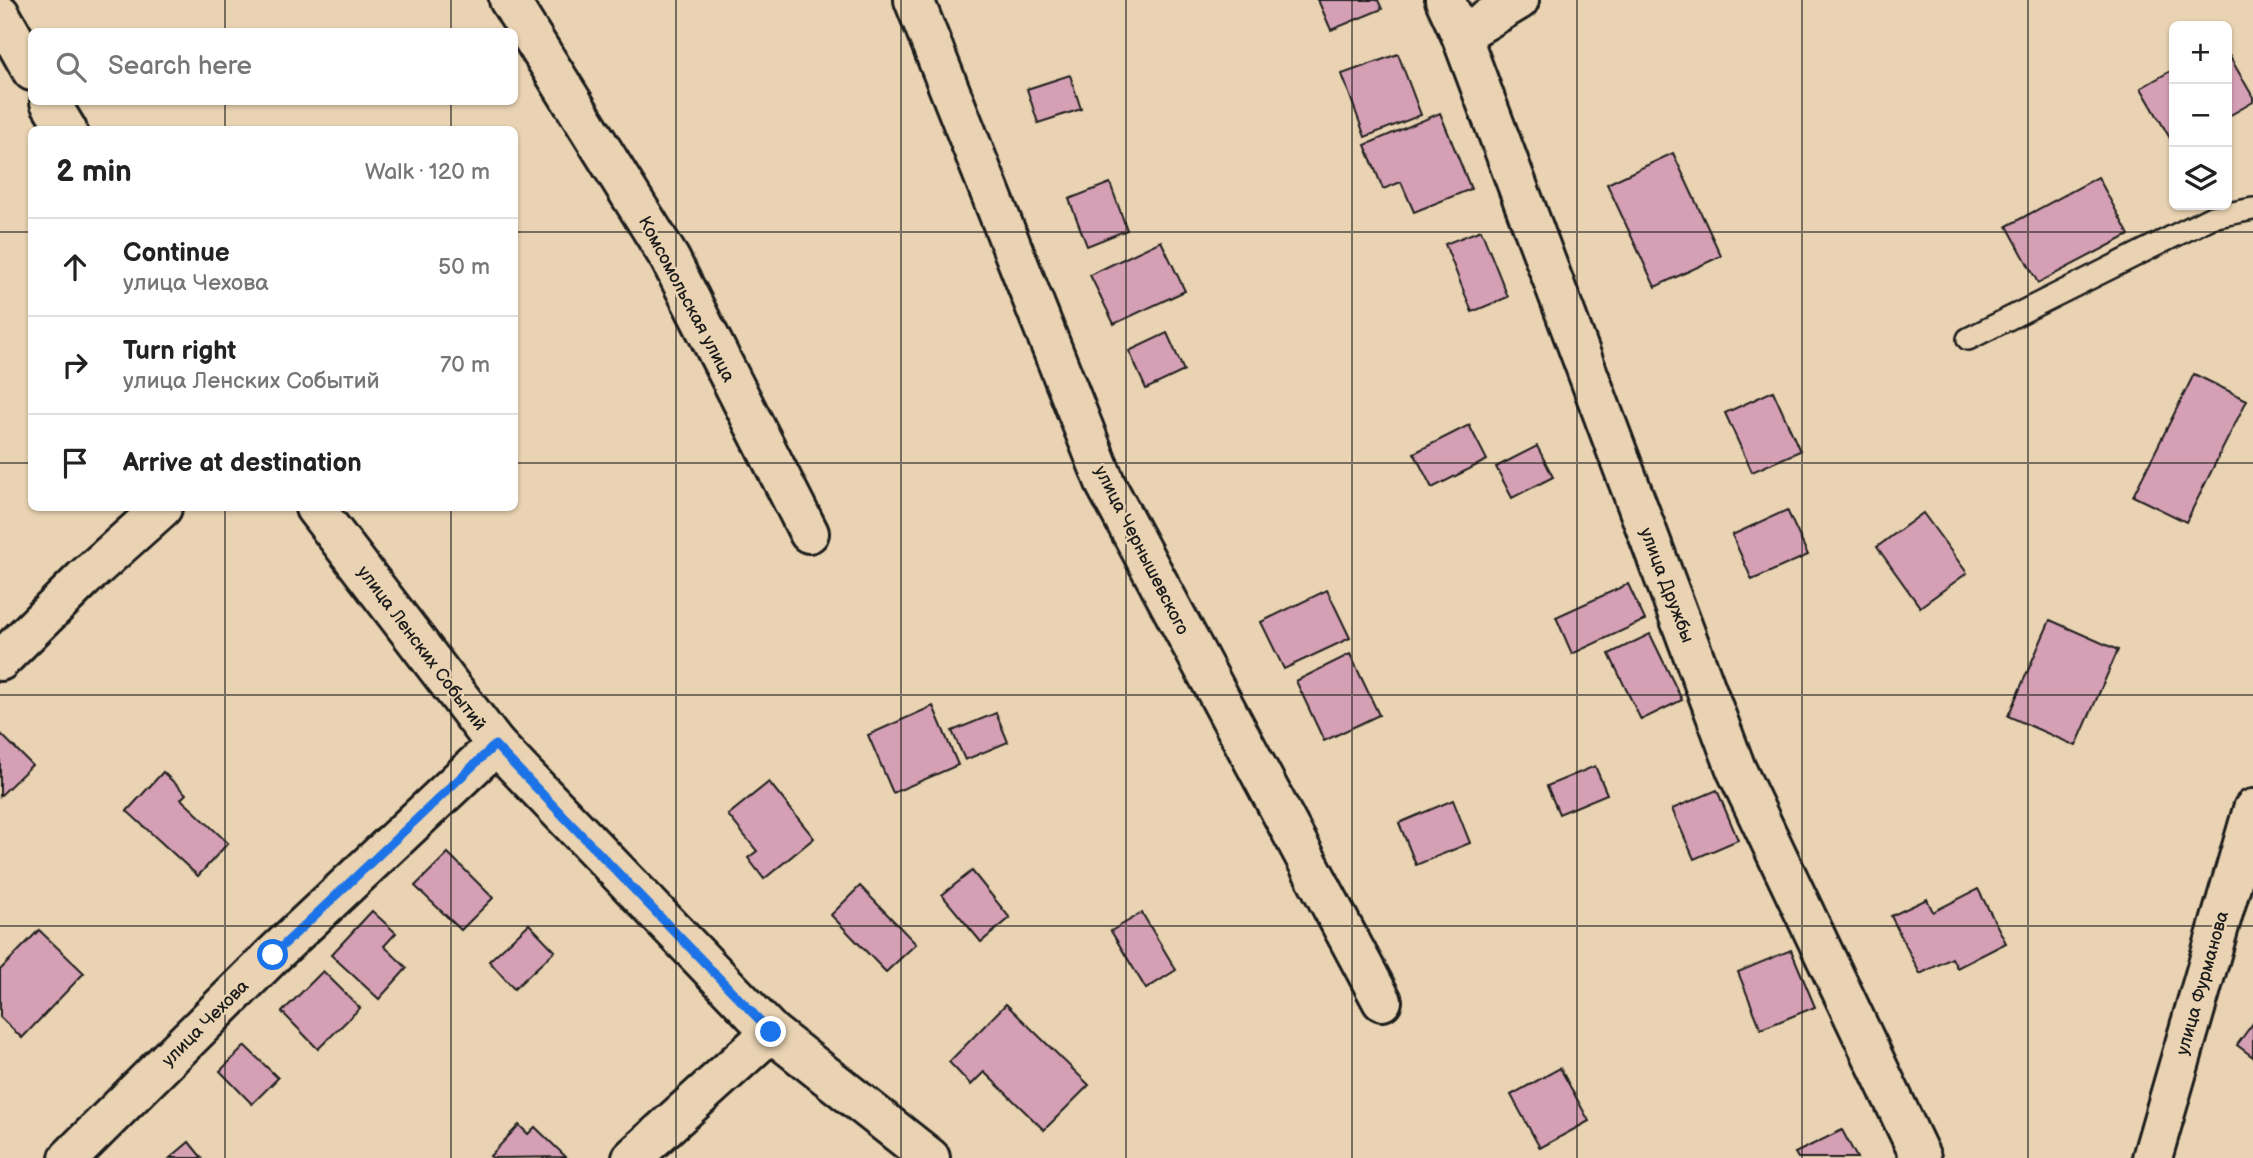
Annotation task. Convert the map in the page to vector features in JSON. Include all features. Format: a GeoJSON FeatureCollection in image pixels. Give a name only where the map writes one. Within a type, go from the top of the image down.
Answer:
{"type":"FeatureCollection","features":[{"type":"Feature","properties":{"kind":"street","name":"Комсомольская улица"},"geometry":{"type":"LineString","coordinates":[[509,0],[670,259],[809,533]]}},
{"type":"Feature","properties":{"kind":"street","name":"улица Чернышевского"},"geometry":{"type":"LineString","coordinates":[[914,0],[1106,485],[1382,1001]]}},
{"type":"Feature","properties":{"kind":"street","name":"улица Дружбы"},"geometry":{"type":"LineString","coordinates":[[1445,0],[1461,35],[1736,769],[1921,1158]]}},
{"type":"Feature","properties":{"kind":"street"},"geometry":{"type":"LineString","coordinates":[[1461,35],[1519,0]]}},
{"type":"Feature","properties":{"kind":"street"},"geometry":{"type":"LineString","coordinates":[[0,14],[28,64]]}},
{"type":"Feature","properties":{"kind":"street"},"geometry":{"type":"LineString","coordinates":[[52,105],[65,126]]}},
{"type":"Feature","properties":{"kind":"street"},"geometry":{"type":"LineString","coordinates":[[0,661],[84,578],[159,511]]}},
{"type":"Feature","properties":{"kind":"street","name":"улица Ленских Событий"},"geometry":{"type":"LineString","coordinates":[[317,511],[495,745],[771,1032],[930,1158]]}},
{"type":"Feature","properties":{"kind":"street","name":"улица Чехова"},"geometry":{"type":"LineString","coordinates":[[69,1158],[273,955],[495,745]]}},
{"type":"Feature","properties":{"kind":"street","name":"улица Фурманова"},"geometry":{"type":"LineString","coordinates":[[2152,1158],[2253,809]]}},
{"type":"Feature","properties":{"kind":"street"},"geometry":{"type":"LineString","coordinates":[[632,1158],[771,1032]]}},
{"type":"Feature","properties":{"kind":"lane"},"geometry":{"type":"LineString","coordinates":[[1968,340],[2212,217],[2253,209]]}},
{"type":"Feature","properties":{"kind":"building"},"geometry":{"type":"Polygon","coordinates":[[[1318,0],[1378,0],[1382,9],[1331,30],[1318,0]]]}},
{"type":"Feature","properties":{"kind":"building"},"geometry":{"type":"Polygon","coordinates":[[[1398,54],[1421,115],[1365,137],[1342,74],[1398,54]]]}},
{"type":"Feature","properties":{"kind":"building"},"geometry":{"type":"Polygon","coordinates":[[[2232,61],[2253,97],[2253,102],[2232,114],[2232,61]]]}},
{"type":"Feature","properties":{"kind":"building"},"geometry":{"type":"Polygon","coordinates":[[[2169,72],[2169,136],[2141,88],[2169,72]]]}},
{"type":"Feature","properties":{"kind":"building"},"geometry":{"type":"Polygon","coordinates":[[[1070,75],[1081,109],[1038,123],[1027,89],[1070,75]]]}},
{"type":"Feature","properties":{"kind":"building"},"geometry":{"type":"Polygon","coordinates":[[[1440,113],[1471,189],[1414,212],[1401,182],[1383,189],[1365,145],[1440,113]]]}},
{"type":"Feature","properties":{"kind":"building"},"geometry":{"type":"Polygon","coordinates":[[[1673,153],[1721,256],[1655,287],[1607,184],[1673,153]]]}},
{"type":"Feature","properties":{"kind":"building"},"geometry":{"type":"Polygon","coordinates":[[[2098,177],[2129,235],[2038,283],[2007,226],[2098,177]]]}},
{"type":"Feature","properties":{"kind":"building"},"geometry":{"type":"Polygon","coordinates":[[[1110,183],[1127,230],[1087,246],[1069,199],[1110,183]]]}},
{"type":"Feature","properties":{"kind":"building"},"geometry":{"type":"Polygon","coordinates":[[[1481,230],[1508,297],[1472,312],[1445,244],[1481,230]]]}},
{"type":"Feature","properties":{"kind":"building"},"geometry":{"type":"Polygon","coordinates":[[[1161,241],[1185,291],[1114,324],[1090,275],[1161,241]]]}},
{"type":"Feature","properties":{"kind":"building"},"geometry":{"type":"Polygon","coordinates":[[[1167,333],[1184,371],[1146,389],[1129,351],[1167,333]]]}},
{"type":"Feature","properties":{"kind":"building"},"geometry":{"type":"Polygon","coordinates":[[[2194,374],[2247,400],[2186,522],[2133,496],[2194,374]]]}},
{"type":"Feature","properties":{"kind":"building"},"geometry":{"type":"Polygon","coordinates":[[[1773,391],[1800,451],[1752,472],[1725,413],[1773,391]]]}},
{"type":"Feature","properties":{"kind":"building"},"geometry":{"type":"Polygon","coordinates":[[[1469,425],[1487,460],[1432,488],[1414,453],[1469,425]]]}},
{"type":"Feature","properties":{"kind":"building"},"geometry":{"type":"Polygon","coordinates":[[[1537,446],[1553,477],[1512,498],[1496,467],[1537,446]]]}},
{"type":"Feature","properties":{"kind":"building"},"geometry":{"type":"Polygon","coordinates":[[[1787,510],[1808,555],[1752,580],[1732,535],[1787,510]]]}},
{"type":"Feature","properties":{"kind":"building"},"geometry":{"type":"Polygon","coordinates":[[[1923,513],[1967,573],[1920,607],[1877,547],[1923,513]]]}},
{"type":"Feature","properties":{"kind":"building"},"geometry":{"type":"Polygon","coordinates":[[[1628,584],[1645,620],[1572,654],[1556,617],[1628,584]]]}},
{"type":"Feature","properties":{"kind":"building"},"geometry":{"type":"Polygon","coordinates":[[[1327,590],[1350,638],[1284,669],[1261,622],[1327,590]]]}},
{"type":"Feature","properties":{"kind":"building"},"geometry":{"type":"Polygon","coordinates":[[[2050,620],[2118,650],[2076,746],[2008,716],[2050,620]]]}},
{"type":"Feature","properties":{"kind":"building"},"geometry":{"type":"Polygon","coordinates":[[[1650,634],[1682,700],[1641,720],[1609,654],[1650,634]]]}},
{"type":"Feature","properties":{"kind":"building"},"geometry":{"type":"Polygon","coordinates":[[[1350,654],[1379,715],[1324,741],[1296,681],[1350,654]]]}},
{"type":"Feature","properties":{"kind":"building"},"geometry":{"type":"Polygon","coordinates":[[[933,706],[958,765],[893,793],[868,735],[933,706]]]}},
{"type":"Feature","properties":{"kind":"building"},"geometry":{"type":"Polygon","coordinates":[[[996,713],[1008,742],[965,760],[952,731],[996,713]]]}},
{"type":"Feature","properties":{"kind":"building"},"geometry":{"type":"Polygon","coordinates":[[[0,733],[32,765],[0,796],[0,733]]]}},
{"type":"Feature","properties":{"kind":"building"},"geometry":{"type":"Polygon","coordinates":[[[1595,766],[1607,794],[1559,814],[1547,786],[1595,766]]]}},
{"type":"Feature","properties":{"kind":"building"},"geometry":{"type":"Polygon","coordinates":[[[163,772],[186,794],[181,799],[228,843],[198,876],[127,811],[163,772]]]}},
{"type":"Feature","properties":{"kind":"building"},"geometry":{"type":"Polygon","coordinates":[[[769,782],[814,838],[764,879],[748,858],[757,851],[728,815],[769,782]]]}},
{"type":"Feature","properties":{"kind":"building"},"geometry":{"type":"Polygon","coordinates":[[[1717,790],[1738,840],[1694,859],[1672,809],[1717,790]]]}},
{"type":"Feature","properties":{"kind":"building"},"geometry":{"type":"Polygon","coordinates":[[[1453,800],[1470,843],[1416,865],[1399,823],[1453,800]]]}},
{"type":"Feature","properties":{"kind":"building"},"geometry":{"type":"Polygon","coordinates":[[[448,853],[493,898],[461,930],[415,886],[448,853]]]}},
{"type":"Feature","properties":{"kind":"building"},"geometry":{"type":"Polygon","coordinates":[[[972,871],[1010,918],[981,942],[942,895],[972,871]]]}},
{"type":"Feature","properties":{"kind":"building"},"geometry":{"type":"Polygon","coordinates":[[[860,886],[916,944],[886,972],[831,915],[860,886]]]}},
{"type":"Feature","properties":{"kind":"building"},"geometry":{"type":"Polygon","coordinates":[[[1978,889],[2006,943],[1957,968],[1952,958],[1920,974],[1891,916],[1927,899],[1933,912],[1978,889]]]}},
{"type":"Feature","properties":{"kind":"building"},"geometry":{"type":"Polygon","coordinates":[[[372,911],[396,933],[384,946],[407,968],[379,999],[331,955],[372,911]]]}},
{"type":"Feature","properties":{"kind":"building"},"geometry":{"type":"Polygon","coordinates":[[[1142,913],[1176,970],[1146,989],[1111,931],[1142,913]]]}},
{"type":"Feature","properties":{"kind":"building"},"geometry":{"type":"Polygon","coordinates":[[[529,924],[555,951],[514,989],[489,961],[529,924]]]}},
{"type":"Feature","properties":{"kind":"building"},"geometry":{"type":"Polygon","coordinates":[[[39,930],[84,973],[22,1038],[0,1017],[0,970],[39,930]]]}},
{"type":"Feature","properties":{"kind":"building"},"geometry":{"type":"Polygon","coordinates":[[[1791,950],[1815,1007],[1761,1029],[1738,972],[1791,950]]]}},
{"type":"Feature","properties":{"kind":"building"},"geometry":{"type":"Polygon","coordinates":[[[323,971],[360,1008],[318,1049],[282,1012],[323,971]]]}},
{"type":"Feature","properties":{"kind":"building"},"geometry":{"type":"Polygon","coordinates":[[[1006,1004],[1089,1085],[1044,1130],[984,1072],[971,1085],[949,1062],[1006,1004]]]}},
{"type":"Feature","properties":{"kind":"building"},"geometry":{"type":"Polygon","coordinates":[[[2253,1023],[2253,1057],[2237,1045],[2253,1023]]]}},
{"type":"Feature","properties":{"kind":"building"},"geometry":{"type":"Polygon","coordinates":[[[245,1046],[278,1078],[252,1104],[220,1071],[245,1046]]]}},
{"type":"Feature","properties":{"kind":"building"},"geometry":{"type":"Polygon","coordinates":[[[1560,1068],[1589,1121],[1540,1148],[1511,1095],[1560,1068]]]}},
{"type":"Feature","properties":{"kind":"building"},"geometry":{"type":"Polygon","coordinates":[[[519,1125],[528,1134],[535,1127],[566,1157],[490,1156],[519,1125]]]}},
{"type":"Feature","properties":{"kind":"building"},"geometry":{"type":"Polygon","coordinates":[[[1842,1130],[1857,1158],[1798,1158],[1795,1153],[1842,1130]]]}},
{"type":"Feature","properties":{"kind":"building"},"geometry":{"type":"Polygon","coordinates":[[[189,1142],[202,1158],[170,1158],[189,1142]]]}},
{"type":"Feature","properties":{"kind":"route"},"geometry":{"type":"LineString","coordinates":[[273,955],[495,745],[771,1032]]}}]}
